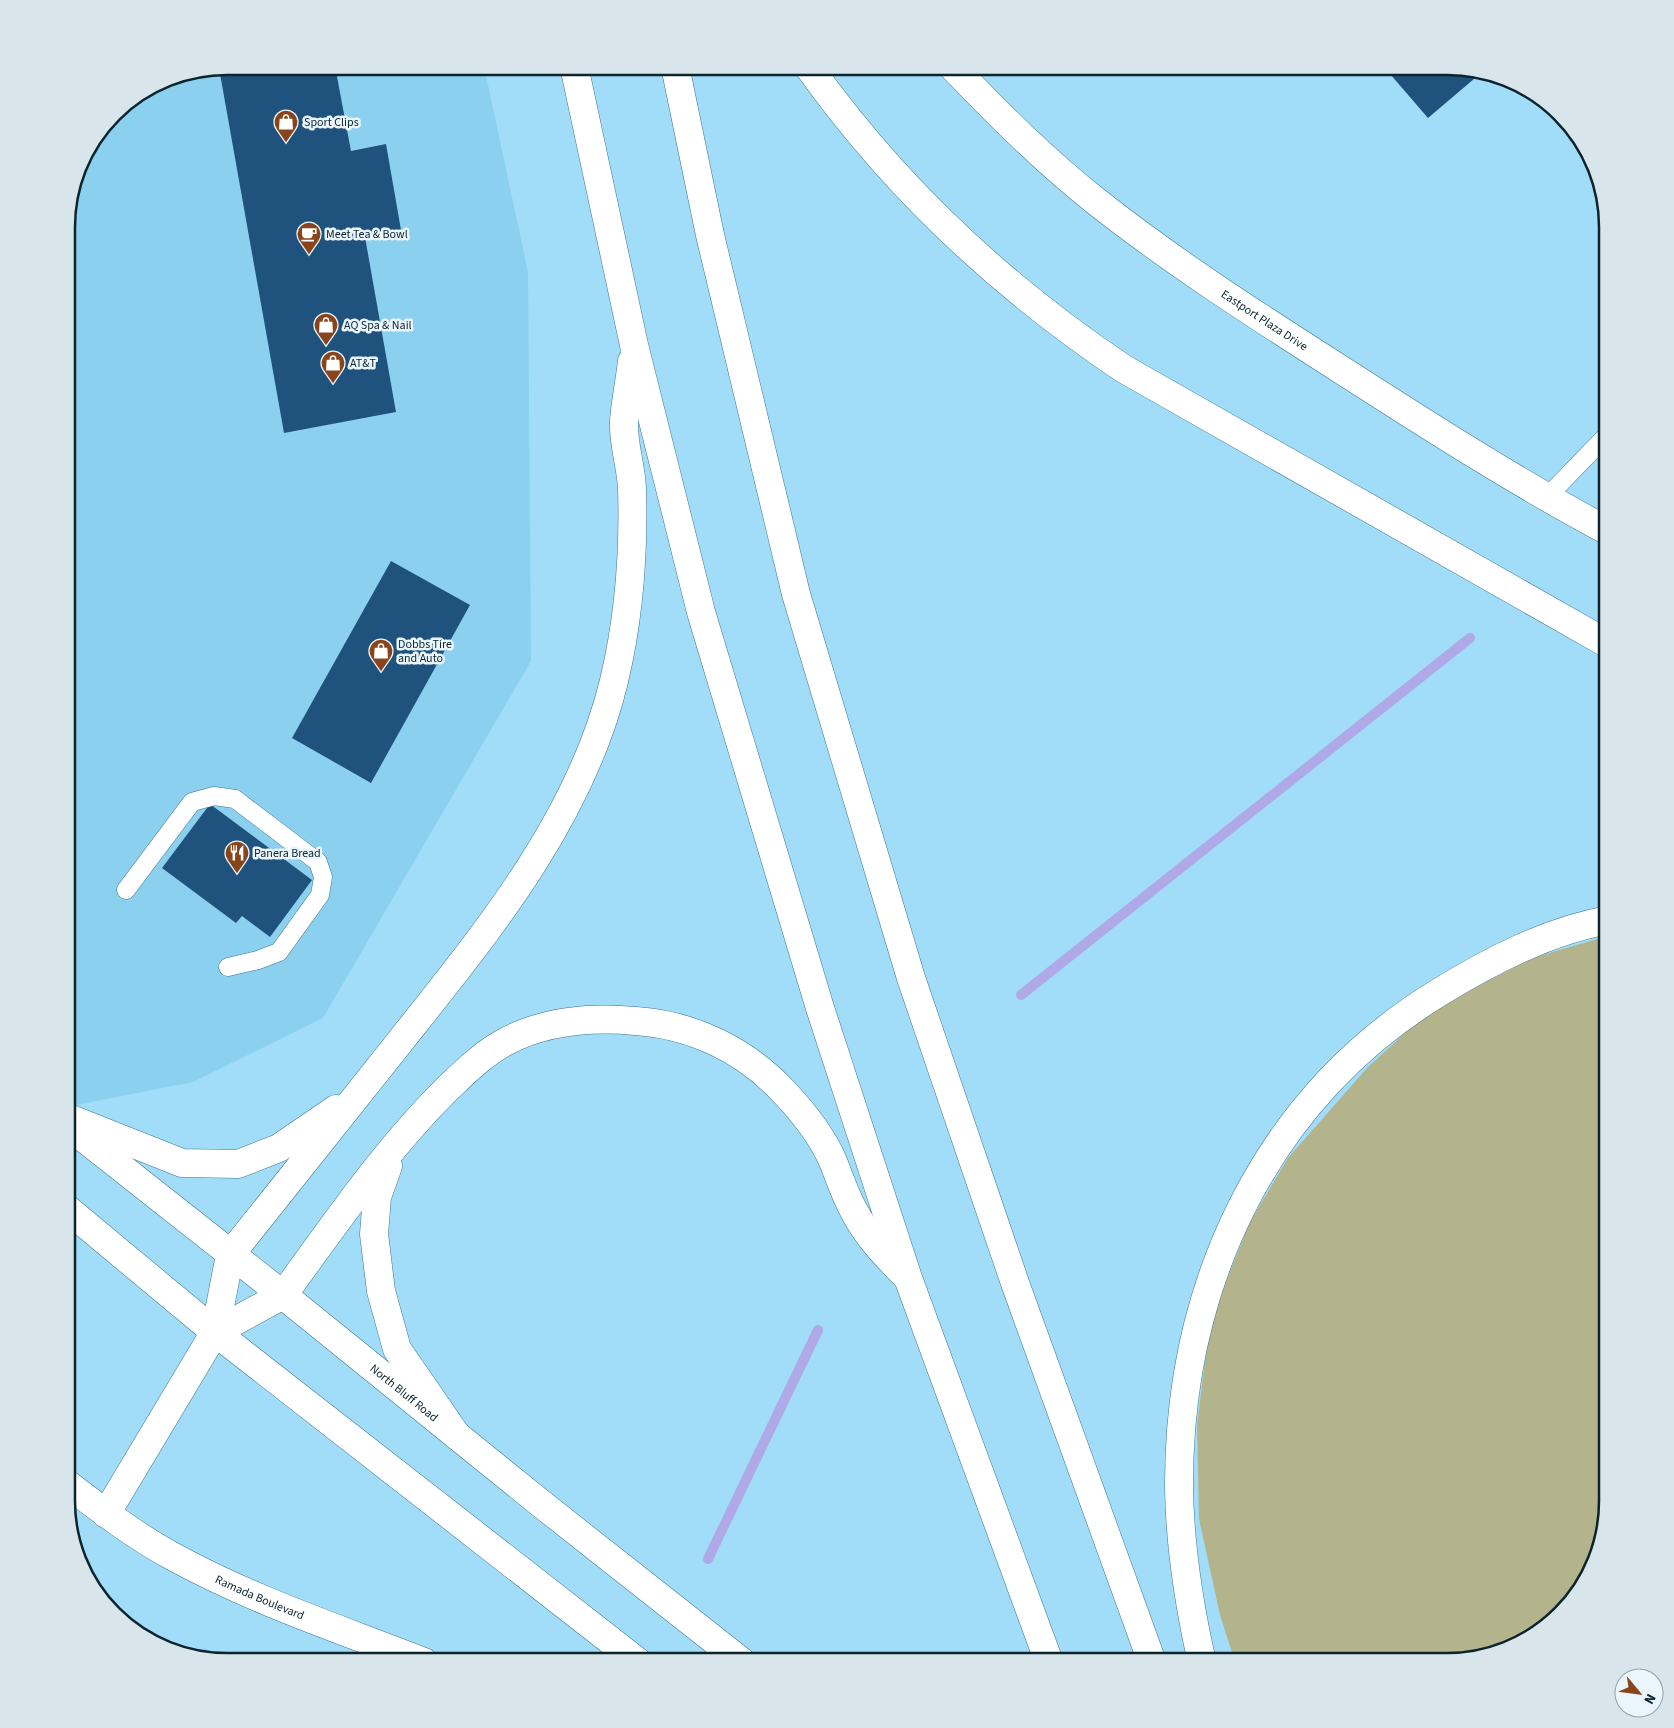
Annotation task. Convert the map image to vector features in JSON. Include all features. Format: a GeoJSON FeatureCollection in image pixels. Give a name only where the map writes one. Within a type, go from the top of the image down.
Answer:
{"type":"FeatureCollection","features":[{"type":"Feature","properties":{"kind":"main road"},"geometry":{"type":"LineString","coordinates":[[576,75],[634,344],[701,612],[820,1008],[908,1278],[1046,1653]]}},
{"type":"Feature","properties":{"kind":"main road"},"geometry":{"type":"LineString","coordinates":[[677,75],[710,235],[798,604],[911,978],[1015,1283],[1149,1653]]}},
{"type":"Feature","properties":{"kind":"main road"},"geometry":{"type":"LineString","coordinates":[[814,75],[839,110],[883,161],[948,228],[1011,286],[1066,330],[1124,369],[1599,639]]}},
{"type":"Feature","properties":{"kind":"main road","name":"Eastport Plaza Drive"},"geometry":{"type":"LineString","coordinates":[[961,75],[1010,127],[1096,201],[1147,240],[1268,323],[1449,438],[1599,526]]}},
{"type":"Feature","properties":{"kind":"main road"},"geometry":{"type":"LineString","coordinates":[[106,1514],[215,1332],[230,1255],[477,945],[535,860],[577,785],[602,727],[615,680],[625,625],[631,566],[632,486],[624,424],[634,344]]}},
{"type":"Feature","properties":{"kind":"main road"},"geometry":{"type":"LineString","coordinates":[[1200,1653],[1193,1623],[1181,1534],[1179,1486],[1185,1391],[1201,1308],[1213,1271],[1244,1200],[1282,1139],[1323,1088],[1364,1046],[1405,1014],[1467,975],[1525,946],[1586,924],[1599,922]]}},
{"type":"Feature","properties":{"kind":"main road"},"geometry":{"type":"LineString","coordinates":[[215,1332],[283,1295],[396,1144],[420,1115],[475,1062],[505,1042],[534,1030],[568,1021],[605,1018],[646,1021],[689,1030],[726,1045],[758,1066],[785,1092],[809,1122],[831,1157],[853,1210],[875,1245],[908,1278]]}},
{"type":"Feature","properties":{"kind":"main road"},"geometry":{"type":"LineString","coordinates":[[75,1121],[182,1163],[238,1164],[279,1148],[358,1095]]}},
{"type":"Feature","properties":{"kind":"main road","name":"North Bluff Road"},"geometry":{"type":"LineString","coordinates":[[75,1131],[731,1653]]}},
{"type":"Feature","properties":{"kind":"main road"},"geometry":{"type":"LineString","coordinates":[[396,1144],[378,1197],[374,1234],[381,1291],[397,1349],[457,1436]]}},
{"type":"Feature","properties":{"kind":"main road"},"geometry":{"type":"LineString","coordinates":[[75,1215],[215,1332],[626,1653]]}},
{"type":"Feature","properties":{"kind":"main road","name":"Ramada Boulevard"},"geometry":{"type":"LineString","coordinates":[[75,1490],[106,1514],[172,1556],[236,1588],[401,1653]]}},
{"type":"Feature","properties":{"kind":"lane"},"geometry":{"type":"LineString","coordinates":[[1547,497],[1599,443]]}},
{"type":"Feature","properties":{"kind":"lane"},"geometry":{"type":"LineString","coordinates":[[126,890],[192,802],[214,796],[235,799],[318,862],[323,877],[320,895],[279,952],[258,960],[228,967]]}},
{"type":"Feature","properties":{"kind":"shaded area"},"geometry":{"type":"Polygon","coordinates":[[[217,75],[486,75],[528,272],[531,661],[323,1018],[193,1082],[75,1105],[75,217],[80,188],[91,160],[101,143],[120,120],[143,101],[178,83],[217,75]]]}},
{"type":"Feature","properties":{"kind":"shaded area"},"geometry":{"type":"Polygon","coordinates":[[[204,1648],[212,1652],[208,1652],[202,1651],[204,1648]]]}},
{"type":"Feature","properties":{"kind":"green space"},"geometry":{"type":"Polygon","coordinates":[[[1599,939],[1599,1501],[1598,1520],[1591,1550],[1579,1577],[1568,1593],[1547,1615],[1523,1633],[1496,1645],[1466,1652],[1447,1653],[1232,1653],[1220,1615],[1199,1519],[1197,1425],[1210,1321],[1250,1222],[1288,1158],[1367,1068],[1429,1011],[1532,958],[1599,939]]]}},
{"type":"Feature","properties":{"kind":"building"},"geometry":{"type":"Polygon","coordinates":[[[220,75],[337,75],[351,151],[386,144],[401,230],[365,237],[396,412],[284,433],[220,75]]]}},
{"type":"Feature","properties":{"kind":"building"},"geometry":{"type":"Polygon","coordinates":[[[1391,75],[1457,75],[1475,78],[1428,118],[1391,75]]]}},
{"type":"Feature","properties":{"kind":"building","name":"Dobbs Tire and Auto"},"geometry":{"type":"Polygon","coordinates":[[[391,561],[470,605],[371,783],[292,738],[391,561]]]}},
{"type":"Feature","properties":{"kind":"building","name":"Panera Bread"},"geometry":{"type":"Polygon","coordinates":[[[210,804],[312,880],[270,937],[242,916],[236,923],[162,868],[210,804]]]}},
{"type":"Feature","properties":{"kind":"waterway"},"geometry":{"type":"LineString","coordinates":[[1021,995],[1470,638]]}},
{"type":"Feature","properties":{"kind":"waterway"},"geometry":{"type":"LineString","coordinates":[[708,1559],[818,1330]]}},
{"type":"Feature","properties":{"kind":"place","name":"Sport Clips"},"geometry":{"type":"Point","coordinates":[286,143]}},
{"type":"Feature","properties":{"kind":"place","name":"Meet Tea & Bowl"},"geometry":{"type":"Point","coordinates":[309,255]}},
{"type":"Feature","properties":{"kind":"place","name":"AQ Spa & Nail"},"geometry":{"type":"Point","coordinates":[326,346]}},
{"type":"Feature","properties":{"kind":"place","name":"AT&T"},"geometry":{"type":"Point","coordinates":[333,384]}},
{"type":"Feature","properties":{"kind":"place","name":"Dobbs Tire and Auto"},"geometry":{"type":"Point","coordinates":[381,672]}},
{"type":"Feature","properties":{"kind":"place","name":"Panera Bread"},"geometry":{"type":"Point","coordinates":[237,874]}}]}
